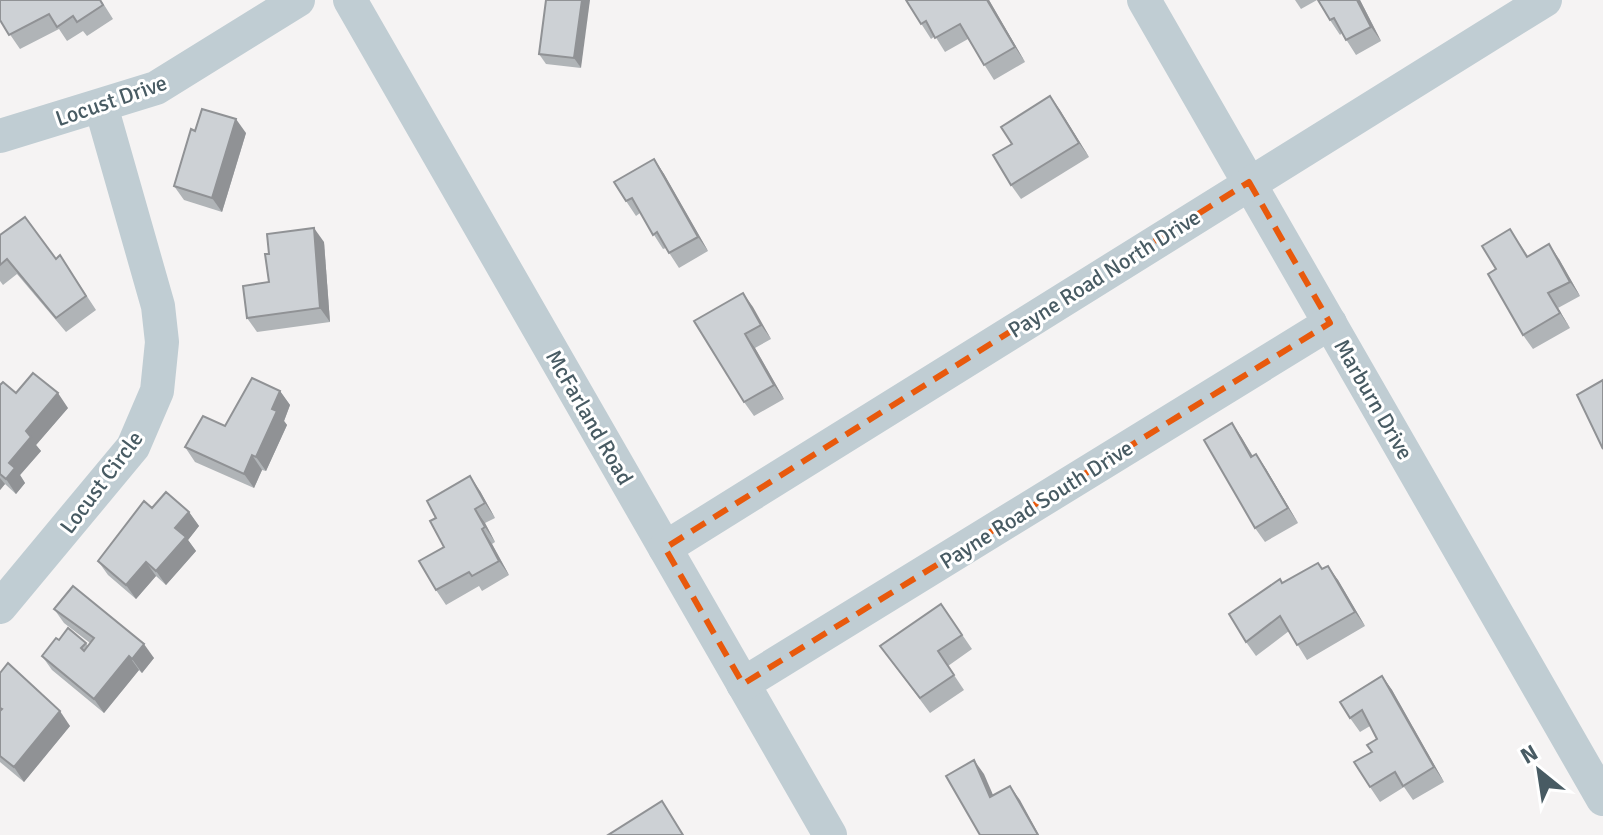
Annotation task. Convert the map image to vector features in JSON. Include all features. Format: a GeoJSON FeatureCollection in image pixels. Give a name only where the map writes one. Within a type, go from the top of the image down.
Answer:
{"type":"FeatureCollection","features":[{"type":"Feature","properties":{"kind":"street","name":"Locust Drive"},"geometry":{"type":"LineString","coordinates":[[0,136],[156,88],[298,0]]}},
{"type":"Feature","properties":{"kind":"street","name":"McFarland Road"},"geometry":{"type":"LineString","coordinates":[[350,0],[830,835]]}},
{"type":"Feature","properties":{"kind":"street","name":"Marburn Drive"},"geometry":{"type":"LineString","coordinates":[[1144,0],[1603,799]]}},
{"type":"Feature","properties":{"kind":"street","name":"Payne Road North Drive"},"geometry":{"type":"LineString","coordinates":[[665,548],[1545,0]]}},
{"type":"Feature","properties":{"kind":"street","name":"Locust Circle"},"geometry":{"type":"LineString","coordinates":[[0,607],[133,447],[157,391],[162,354],[161,318],[101,106]]}},
{"type":"Feature","properties":{"kind":"street","name":"Payne Road South Drive"},"geometry":{"type":"LineString","coordinates":[[743,684],[1330,323]]}},
{"type":"Feature","properties":{"kind":"highlighted area"},"geometry":{"type":"Polygon","coordinates":[[[1249,182],[1330,323],[743,684],[665,548],[1249,182]]]}},
{"type":"Feature","properties":{"kind":"building"},"geometry":{"type":"Polygon","coordinates":[[[0,0],[100,0],[103,5],[77,22],[73,16],[57,27],[49,14],[9,35],[0,20],[0,0]]]}},
{"type":"Feature","properties":{"kind":"building"},"geometry":{"type":"Polygon","coordinates":[[[546,0],[582,0],[574,58],[539,54],[546,0]]]}},
{"type":"Feature","properties":{"kind":"building"},"geometry":{"type":"Polygon","coordinates":[[[906,0],[987,0],[1015,47],[984,65],[960,24],[935,38],[926,21],[921,24],[906,0]]]}},
{"type":"Feature","properties":{"kind":"building"},"geometry":{"type":"Polygon","coordinates":[[[1318,0],[1357,0],[1371,27],[1346,40],[1334,18],[1330,20],[1318,0]]]}},
{"type":"Feature","properties":{"kind":"building"},"geometry":{"type":"Polygon","coordinates":[[[1050,96],[1079,143],[1011,185],[993,155],[1012,144],[1001,127],[1050,96]]]}},
{"type":"Feature","properties":{"kind":"building"},"geometry":{"type":"Polygon","coordinates":[[[202,109],[236,119],[212,198],[174,186],[191,129],[195,131],[202,109]]]}},
{"type":"Feature","properties":{"kind":"building"},"geometry":{"type":"Polygon","coordinates":[[[654,159],[698,237],[669,253],[657,232],[653,235],[632,198],[626,201],[614,182],[654,159]]]}},
{"type":"Feature","properties":{"kind":"building"},"geometry":{"type":"Polygon","coordinates":[[[25,217],[56,259],[60,255],[86,296],[56,318],[7,259],[0,265],[0,235],[25,217]]]}},
{"type":"Feature","properties":{"kind":"building"},"geometry":{"type":"Polygon","coordinates":[[[314,228],[320,308],[247,318],[243,286],[269,282],[265,254],[269,254],[267,234],[314,228]]]}},
{"type":"Feature","properties":{"kind":"building"},"geometry":{"type":"Polygon","coordinates":[[[1510,229],[1527,257],[1549,244],[1570,282],[1548,293],[1560,313],[1523,335],[1488,274],[1496,269],[1482,246],[1510,229]]]}},
{"type":"Feature","properties":{"kind":"building"},"geometry":{"type":"Polygon","coordinates":[[[743,293],[761,325],[745,334],[774,385],[744,402],[694,321],[743,293]]]}},
{"type":"Feature","properties":{"kind":"building"},"geometry":{"type":"Polygon","coordinates":[[[33,373],[58,393],[26,431],[31,437],[9,463],[15,468],[6,479],[0,474],[0,385],[3,382],[16,393],[33,373]]]}},
{"type":"Feature","properties":{"kind":"building"},"geometry":{"type":"Polygon","coordinates":[[[252,378],[280,391],[272,409],[277,411],[256,457],[252,455],[244,474],[185,447],[203,416],[225,426],[252,378]]]}},
{"type":"Feature","properties":{"kind":"building"},"geometry":{"type":"Polygon","coordinates":[[[1603,380],[1603,449],[1577,395],[1603,380]]]}},
{"type":"Feature","properties":{"kind":"building"},"geometry":{"type":"Polygon","coordinates":[[[1232,423],[1251,457],[1256,454],[1288,508],[1255,528],[1204,440],[1232,423]]]}},
{"type":"Feature","properties":{"kind":"building"},"geometry":{"type":"Polygon","coordinates":[[[470,476],[485,503],[475,509],[499,561],[472,576],[469,572],[436,590],[419,561],[444,547],[430,521],[436,518],[427,501],[470,476]]]}},
{"type":"Feature","properties":{"kind":"building"},"geometry":{"type":"Polygon","coordinates":[[[166,492],[189,512],[175,528],[186,537],[156,571],[146,562],[126,585],[98,561],[144,501],[152,508],[166,492]]]}},
{"type":"Feature","properties":{"kind":"building"},"geometry":{"type":"Polygon","coordinates":[[[1318,563],[1322,569],[1328,566],[1355,612],[1297,645],[1280,616],[1246,642],[1229,614],[1280,579],[1282,583],[1318,563]]]}},
{"type":"Feature","properties":{"kind":"building"},"geometry":{"type":"Polygon","coordinates":[[[73,586],[144,644],[132,659],[129,656],[94,699],[42,656],[68,628],[86,643],[81,648],[84,651],[94,638],[54,609],[73,586]]]}},
{"type":"Feature","properties":{"kind":"building"},"geometry":{"type":"Polygon","coordinates":[[[941,604],[962,635],[938,651],[954,675],[920,698],[880,646],[941,604]]]}},
{"type":"Feature","properties":{"kind":"building"},"geometry":{"type":"Polygon","coordinates":[[[8,663],[60,711],[14,767],[0,756],[0,673],[8,663]]]}},
{"type":"Feature","properties":{"kind":"building"},"geometry":{"type":"Polygon","coordinates":[[[1382,676],[1434,767],[1403,786],[1395,772],[1370,787],[1354,762],[1372,752],[1367,745],[1377,739],[1362,710],[1350,718],[1340,702],[1382,676]]]}},
{"type":"Feature","properties":{"kind":"building"},"geometry":{"type":"Polygon","coordinates":[[[974,760],[990,797],[1010,786],[1038,835],[980,835],[946,776],[974,760]]]}},
{"type":"Feature","properties":{"kind":"building"},"geometry":{"type":"Polygon","coordinates":[[[662,801],[683,835],[608,835],[662,801]]]}}]}
